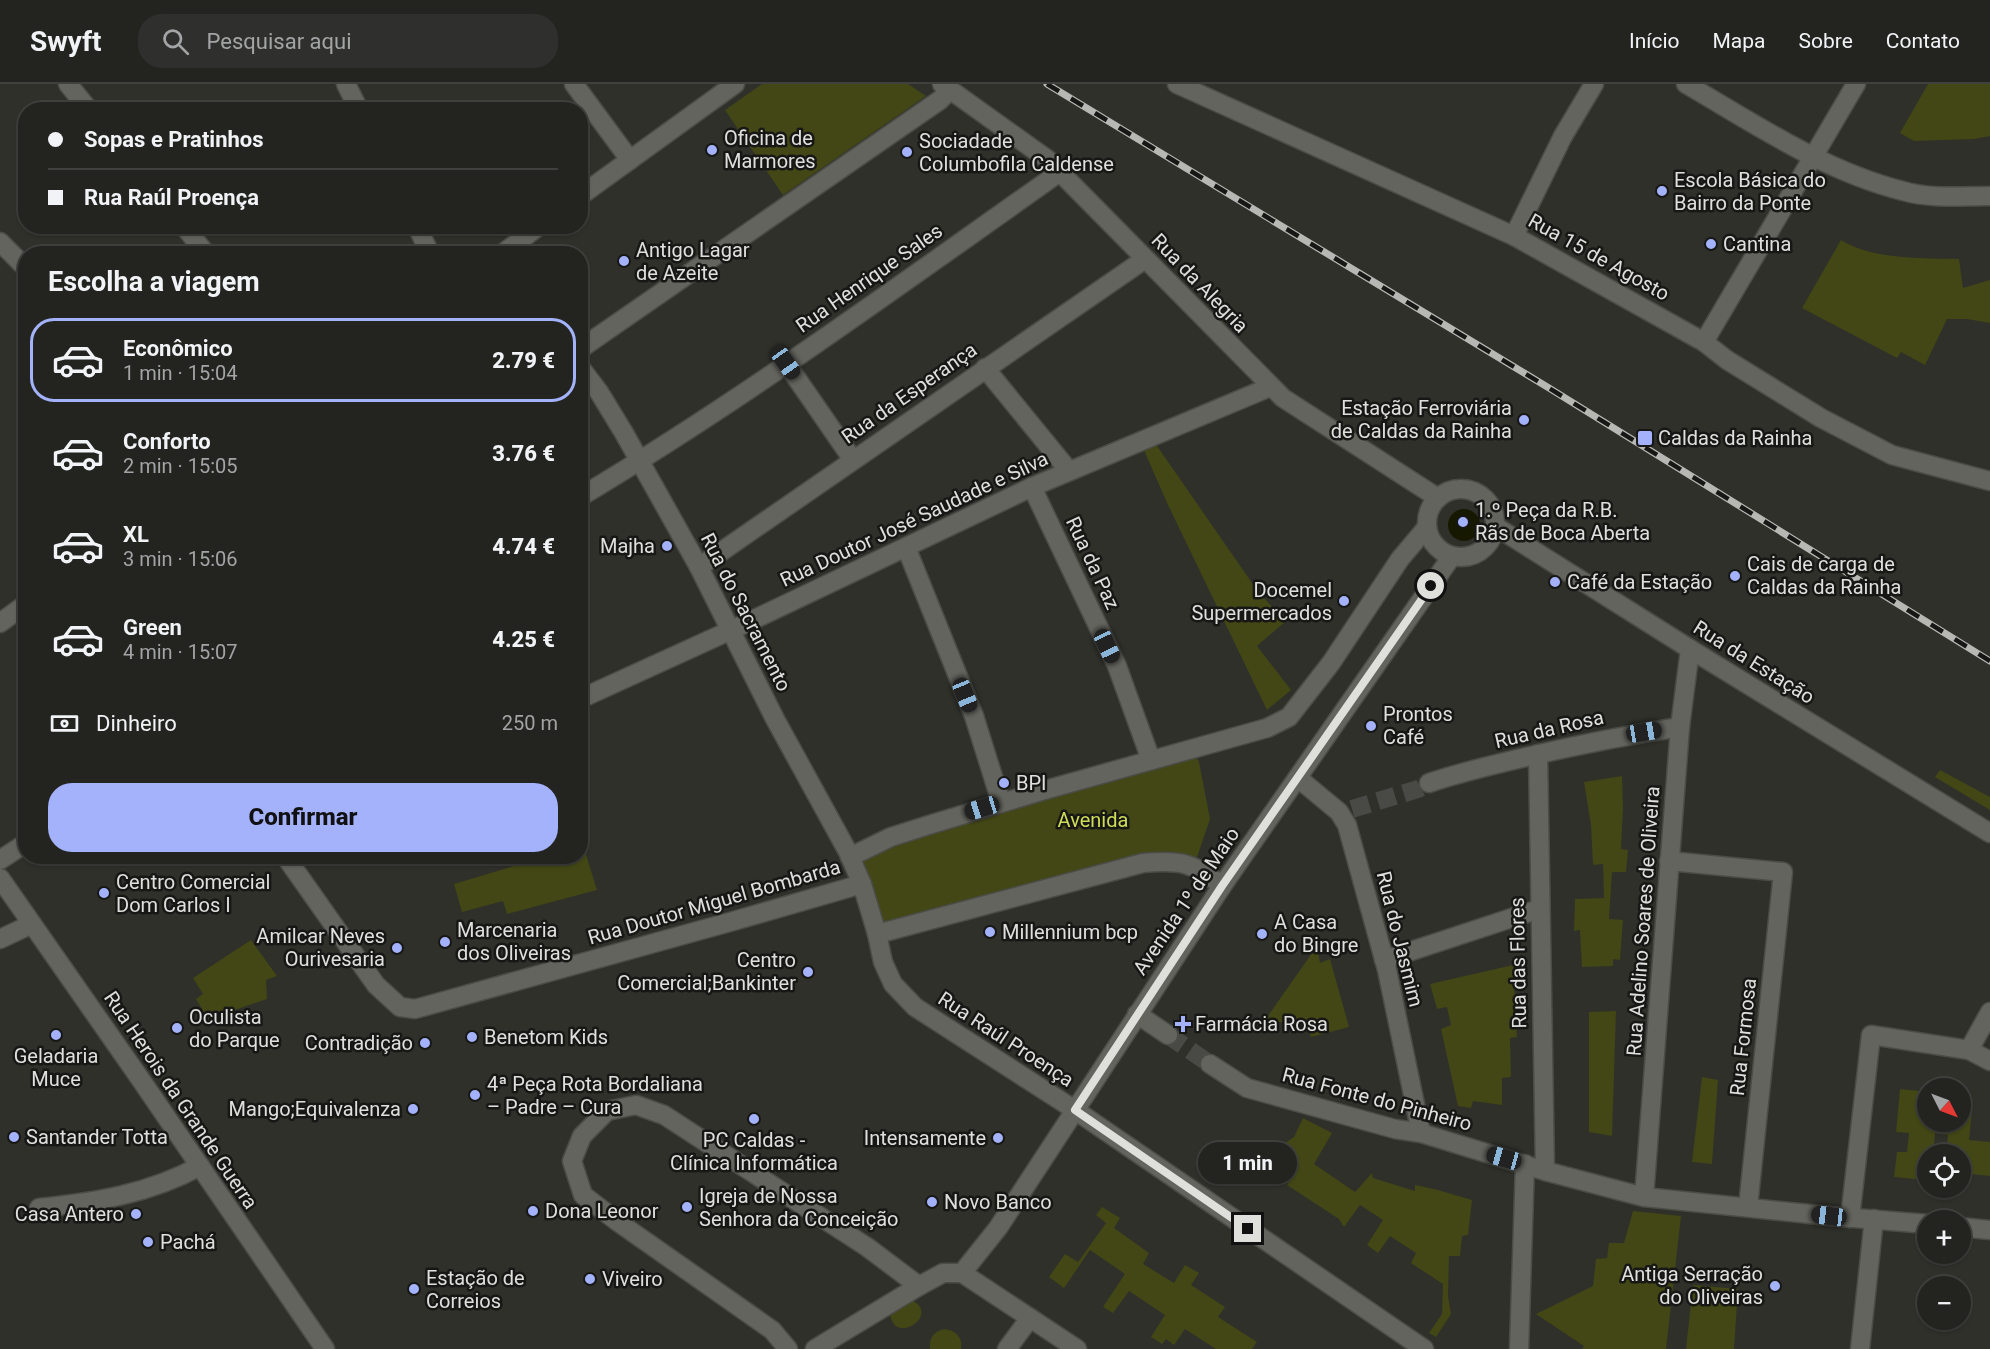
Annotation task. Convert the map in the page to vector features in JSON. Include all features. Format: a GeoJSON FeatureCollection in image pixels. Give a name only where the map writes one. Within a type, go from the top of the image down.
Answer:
{"type":"FeatureCollection","features":[{"type":"Feature","properties":{"kind":"street"},"geometry":{"type":"LineString","coordinates":[[68,84],[83,102]]}},
{"type":"Feature","properties":{"kind":"street"},"geometry":{"type":"LineString","coordinates":[[346,84],[355,102]]}},
{"type":"Feature","properties":{"kind":"street"},"geometry":{"type":"LineString","coordinates":[[574,84],[587,102]]}},
{"type":"Feature","properties":{"kind":"street"},"geometry":{"type":"LineString","coordinates":[[588,190],[735,84]]}},
{"type":"Feature","properties":{"kind":"street","name":"Rua 15 de Agosto"},"geometry":{"type":"LineString","coordinates":[[1178,84],[1514,236],[1704,342],[1727,360],[1821,418],[1892,455],[1990,481]]}},
{"type":"Feature","properties":{"kind":"street"},"geometry":{"type":"LineString","coordinates":[[1514,236],[1563,136],[1594,84]]}},
{"type":"Feature","properties":{"kind":"street"},"geometry":{"type":"LineString","coordinates":[[1686,84],[1813,157],[1866,179],[1905,192],[1946,196],[1990,196]]}},
{"type":"Feature","properties":{"kind":"street"},"geometry":{"type":"LineString","coordinates":[[1704,342],[1856,84]]}},
{"type":"Feature","properties":{"kind":"street"},"geometry":{"type":"LineString","coordinates":[[588,342],[940,100],[946,87]]}},
{"type":"Feature","properties":{"kind":"street","name":"Rua da Alegria"},"geometry":{"type":"LineString","coordinates":[[946,87],[1047,159],[1283,398],[1438,498]]}},
{"type":"Feature","properties":{"kind":"street"},"geometry":{"type":"LineString","coordinates":[[588,103],[630,160]]}},
{"type":"Feature","properties":{"kind":"street","name":"Rua Henrique Sales"},"geometry":{"type":"LineString","coordinates":[[588,492],[640,462],[786,363],[1060,172]]}},
{"type":"Feature","properties":{"kind":"street"},"geometry":{"type":"LineString","coordinates":[[190,234],[200,246]]}},
{"type":"Feature","properties":{"kind":"street"},"geometry":{"type":"LineString","coordinates":[[513,246],[528,234]]}},
{"type":"Feature","properties":{"kind":"street"},"geometry":{"type":"LineString","coordinates":[[0,242],[18,260]]}},
{"type":"Feature","properties":{"kind":"street","name":"Rua da Esperança"},"geometry":{"type":"LineString","coordinates":[[699,567],[1145,259]]}},
{"type":"Feature","properties":{"kind":"street"},"geometry":{"type":"LineString","coordinates":[[786,363],[853,460]]}},
{"type":"Feature","properties":{"kind":"street"},"geometry":{"type":"LineString","coordinates":[[985,368],[1069,471]]}},
{"type":"Feature","properties":{"kind":"street","name":"Rua do Sacramento"},"geometry":{"type":"LineString","coordinates":[[588,378],[599,392],[699,567],[862,884]]}},
{"type":"Feature","properties":{"kind":"street","name":"Rua Doutor José Saudade e Silva"},"geometry":{"type":"LineString","coordinates":[[588,695],[1032,487],[1270,387]]}},
{"type":"Feature","properties":{"kind":"street","name":"Rua da Paz"},"geometry":{"type":"LineString","coordinates":[[1032,487],[1117,666],[1151,760]]}},
{"type":"Feature","properties":{"kind":"street"},"geometry":{"type":"LineString","coordinates":[[1456,489],[1476,492],[1491,505],[1495,526],[1493,536],[1481,551],[1472,556],[1452,556],[1435,546],[1427,528],[1431,507],[1446,492],[1456,489]]}},
{"type":"Feature","properties":{"kind":"street","name":"Rua da Estação"},"geometry":{"type":"LineString","coordinates":[[1495,526],[1690,649],[1990,832]]}},
{"type":"Feature","properties":{"kind":"street"},"geometry":{"type":"LineString","coordinates":[[850,857],[891,837],[1001,802],[1267,728],[1289,717],[1330,663],[1400,559],[1427,528]]}},
{"type":"Feature","properties":{"kind":"street"},"geometry":{"type":"LineString","coordinates":[[906,547],[974,716],[1001,802]]}},
{"type":"Feature","properties":{"kind":"street","name":"Avenida 1º de Maio"},"geometry":{"type":"LineString","coordinates":[[962,1273],[998,1228],[1222,886],[1452,556]]}},
{"type":"Feature","properties":{"kind":"street"},"geometry":{"type":"LineString","coordinates":[[0,623],[18,610]]}},
{"type":"Feature","properties":{"kind":"street","name":"Rua Adelino Soares de Oliveira"},"geometry":{"type":"LineString","coordinates":[[1644,1197],[1680,727],[1690,649]]}},
{"type":"Feature","properties":{"kind":"street","name":"Rua da Rosa"},"geometry":{"type":"LineString","coordinates":[[1429,783],[1457,773],[1538,754],[1627,735],[1680,727]]}},
{"type":"Feature","properties":{"kind":"street","name":"Rua das Flores"},"geometry":{"type":"LineString","coordinates":[[1538,754],[1545,1171]]}},
{"type":"Feature","properties":{"kind":"street","name":"Rua do Jasmim"},"geometry":{"type":"LineString","coordinates":[[1298,778],[1345,811],[1384,960],[1421,1133]]}},
{"type":"Feature","properties":{"kind":"street"},"geometry":{"type":"LineString","coordinates":[[0,860],[18,848]]}},
{"type":"Feature","properties":{"kind":"street"},"geometry":{"type":"LineString","coordinates":[[877,933],[1143,863],[1171,861],[1194,866],[1222,886]]}},
{"type":"Feature","properties":{"kind":"street","name":"Rua Formosa"},"geometry":{"type":"LineString","coordinates":[[1669,861],[1784,872],[1748,1207]]}},
{"type":"Feature","properties":{"kind":"street","name":"Rua Doutor Miguel Bombarda"},"geometry":{"type":"LineString","coordinates":[[291,864],[376,985],[400,1007],[415,1009],[862,884]]}},
{"type":"Feature","properties":{"kind":"street","name":"Rua Herois da Grande Guerra"},"geometry":{"type":"LineString","coordinates":[[0,878],[325,1349]]}},
{"type":"Feature","properties":{"kind":"street","name":"Rua Raúl Proença"},"geometry":{"type":"LineString","coordinates":[[862,884],[883,962],[893,984],[915,1007],[1075,1110],[1424,1349]]}},
{"type":"Feature","properties":{"kind":"street"},"geometry":{"type":"LineString","coordinates":[[1384,960],[1539,909]]}},
{"type":"Feature","properties":{"kind":"street"},"geometry":{"type":"LineString","coordinates":[[0,939],[32,924]]}},
{"type":"Feature","properties":{"kind":"street"},"geometry":{"type":"LineString","coordinates":[[1969,1050],[1990,1012]]}},
{"type":"Feature","properties":{"kind":"street"},"geometry":{"type":"LineString","coordinates":[[1137,1014],[1168,1035]]}},
{"type":"Feature","properties":{"kind":"street"},"geometry":{"type":"LineString","coordinates":[[1850,1218],[1871,1035],[1969,1050],[1990,1061]]}},
{"type":"Feature","properties":{"kind":"street","name":"Rua Fonte do Pinheiro"},"geometry":{"type":"LineString","coordinates":[[1210,1064],[1247,1088],[1395,1129],[1421,1133],[1545,1171],[1644,1197],[1917,1223]]}},
{"type":"Feature","properties":{"kind":"street"},"geometry":{"type":"LineString","coordinates":[[788,1349],[772,1330],[583,1195],[572,1161],[582,1136],[607,1111],[636,1105],[664,1115],[867,1247],[919,1286]]}},
{"type":"Feature","properties":{"kind":"street"},"geometry":{"type":"LineString","coordinates":[[1519,1349],[1525,1164]]}},
{"type":"Feature","properties":{"kind":"street"},"geometry":{"type":"LineString","coordinates":[[39,1208],[124,1196],[168,1183],[200,1166]]}},
{"type":"Feature","properties":{"kind":"street"},"geometry":{"type":"LineString","coordinates":[[1860,1349],[1874,1219]]}},
{"type":"Feature","properties":{"kind":"street"},"geometry":{"type":"LineString","coordinates":[[1971,1228],[1990,1230]]}},
{"type":"Feature","properties":{"kind":"street"},"geometry":{"type":"LineString","coordinates":[[815,1349],[943,1273],[962,1273],[1077,1349]]}},
{"type":"Feature","properties":{"kind":"street"},"geometry":{"type":"LineString","coordinates":[[1007,1349],[1030,1318]]}},
{"type":"Feature","properties":{"kind":"green space"},"geometry":{"type":"Polygon","coordinates":[[[762,84],[908,84],[926,96],[783,195],[725,110],[762,84]]]}},
{"type":"Feature","properties":{"kind":"green space"},"geometry":{"type":"Polygon","coordinates":[[[1928,84],[1990,84],[1990,136],[1974,139],[1914,141],[1900,133],[1928,84]]]}},
{"type":"Feature","properties":{"kind":"green space"},"geometry":{"type":"Polygon","coordinates":[[[1841,240],[1854,247],[1883,255],[1959,259],[1963,288],[1990,280],[1990,323],[1967,319],[1947,319],[1925,365],[1901,352],[1897,358],[1802,308],[1841,240]]]}},
{"type":"Feature","properties":{"kind":"green space"},"geometry":{"type":"Polygon","coordinates":[[[1155,443],[1259,593],[1286,621],[1257,646],[1291,690],[1267,710],[1143,448],[1155,443]]]}},
{"type":"Feature","properties":{"kind":"green space","name":"Avenida"},"geometry":{"type":"Polygon","coordinates":[[[1192,749],[1199,762],[1210,819],[1194,866],[1171,861],[877,934],[850,857],[1192,749]]]}},
{"type":"Feature","properties":{"kind":"green space"},"geometry":{"type":"Polygon","coordinates":[[[1940,770],[1990,797],[1990,810],[1935,777],[1940,770]]]}},
{"type":"Feature","properties":{"kind":"green space"},"geometry":{"type":"Polygon","coordinates":[[[1622,776],[1621,849],[1628,850],[1626,872],[1612,872],[1609,919],[1623,920],[1620,960],[1613,959],[1613,966],[1582,967],[1580,930],[1574,931],[1575,899],[1604,898],[1603,864],[1593,865],[1591,825],[1584,782],[1622,776]]]}},
{"type":"Feature","properties":{"kind":"green space"},"geometry":{"type":"Polygon","coordinates":[[[588,861],[597,890],[507,914],[503,901],[462,912],[454,884],[521,864],[588,864],[588,861]]]}},
{"type":"Feature","properties":{"kind":"green space"},"geometry":{"type":"Polygon","coordinates":[[[251,940],[277,976],[266,980],[267,999],[208,1019],[196,999],[203,994],[193,978],[251,940]]]}},
{"type":"Feature","properties":{"kind":"green space"},"geometry":{"type":"Polygon","coordinates":[[[1317,946],[1320,963],[1330,959],[1349,1027],[1311,1037],[1306,1021],[1263,1023],[1317,946]]]}},
{"type":"Feature","properties":{"kind":"green space"},"geometry":{"type":"Polygon","coordinates":[[[1513,965],[1517,1037],[1510,1038],[1511,1077],[1502,1078],[1502,1105],[1473,1101],[1471,1108],[1458,1106],[1441,1029],[1451,1025],[1447,1007],[1437,1009],[1430,984],[1513,965]]]}},
{"type":"Feature","properties":{"kind":"green space"},"geometry":{"type":"Polygon","coordinates":[[[1616,1011],[1612,1136],[1589,1132],[1589,1012],[1616,1011]]]}},
{"type":"Feature","properties":{"kind":"green space"},"geometry":{"type":"Polygon","coordinates":[[[1702,1077],[1718,1080],[1712,1164],[1692,1162],[1702,1077]]]}},
{"type":"Feature","properties":{"kind":"green space"},"geometry":{"type":"Polygon","coordinates":[[[1900,1089],[1917,1091],[1917,1132],[1970,1132],[1969,1140],[1990,1142],[1990,1176],[1971,1174],[1971,1144],[1947,1144],[1948,1135],[1935,1133],[1934,1144],[1917,1144],[1917,1179],[1894,1177],[1897,1152],[1907,1152],[1909,1133],[1896,1132],[1900,1089]]]}},
{"type":"Feature","properties":{"kind":"green space"},"geometry":{"type":"Polygon","coordinates":[[[1303,1118],[1332,1133],[1314,1164],[1355,1192],[1372,1173],[1373,1178],[1415,1191],[1415,1185],[1472,1200],[1468,1235],[1462,1236],[1460,1256],[1449,1256],[1448,1296],[1451,1314],[1436,1337],[1429,1333],[1442,1314],[1443,1284],[1411,1263],[1416,1253],[1390,1236],[1378,1253],[1367,1245],[1383,1220],[1360,1205],[1344,1227],[1339,1219],[1287,1185],[1299,1166],[1281,1154],[1271,1169],[1261,1163],[1265,1157],[1294,1137],[1303,1118]]]}},
{"type":"Feature","properties":{"kind":"green space"},"geometry":{"type":"Polygon","coordinates":[[[1102,1207],[1120,1218],[1114,1228],[1149,1253],[1143,1264],[1174,1283],[1185,1265],[1199,1273],[1191,1285],[1225,1307],[1218,1317],[1257,1342],[1252,1349],[1216,1349],[1185,1329],[1174,1345],[1166,1339],[1162,1344],[1151,1337],[1165,1315],[1129,1291],[1113,1313],[1103,1307],[1125,1274],[1090,1250],[1064,1288],[1049,1277],[1065,1254],[1078,1262],[1106,1223],[1096,1215],[1102,1207]]]}},
{"type":"Feature","properties":{"kind":"green space"},"geometry":{"type":"Polygon","coordinates":[[[1633,1211],[1681,1216],[1666,1349],[1582,1349],[1584,1346],[1536,1314],[1593,1286],[1596,1259],[1607,1258],[1609,1243],[1624,1243],[1633,1211]]]}},
{"type":"Feature","properties":{"kind":"green space"},"geometry":{"type":"Polygon","coordinates":[[[1693,1285],[1738,1289],[1734,1349],[1686,1349],[1693,1285]]]}},
{"type":"Feature","properties":{"kind":"green space"},"geometry":{"type":"Polygon","coordinates":[[[909,1299],[919,1305],[922,1312],[914,1325],[899,1328],[893,1323],[890,1312],[909,1299]]]}},
{"type":"Feature","properties":{"kind":"green space"},"geometry":{"type":"Polygon","coordinates":[[[944,1329],[957,1335],[961,1341],[961,1349],[930,1349],[932,1336],[944,1329]]]}},
{"type":"Feature","properties":{"kind":"shaded area"},"geometry":{"type":"Polygon","coordinates":[[[1464,509],[1476,513],[1480,525],[1476,537],[1464,541],[1452,537],[1448,525],[1452,513],[1464,509]]]}},
{"type":"Feature","properties":{"kind":"tunnel"},"geometry":{"type":"LineString","coordinates":[[1352,809],[1418,789],[1429,783]]}},
{"type":"Feature","properties":{"kind":"tunnel"},"geometry":{"type":"LineString","coordinates":[[1168,1035],[1210,1064]]}},
{"type":"Feature","properties":{"kind":"railway"},"geometry":{"type":"LineString","coordinates":[[1047,84],[1549,388],[1990,661]]}},
{"type":"Feature","properties":{"kind":"place","name":"Oficina de Marmores"},"geometry":{"type":"Point","coordinates":[712,150]}},
{"type":"Feature","properties":{"kind":"place","name":"Sociadade Columbofila Caldense"},"geometry":{"type":"Point","coordinates":[907,152]}},
{"type":"Feature","properties":{"kind":"place","name":"Escola Básica do Bairro da Ponte"},"geometry":{"type":"Point","coordinates":[1662,191]}},
{"type":"Feature","properties":{"kind":"place","name":"Cantina"},"geometry":{"type":"Point","coordinates":[1711,244]}},
{"type":"Feature","properties":{"kind":"place","name":"Antigo Lagar de Azeite"},"geometry":{"type":"Point","coordinates":[624,261]}},
{"type":"Feature","properties":{"kind":"place","name":"Estação Ferroviária de Caldas da Rainha"},"geometry":{"type":"Point","coordinates":[1524,420]}},
{"type":"Feature","properties":{"kind":"place","name":"Caldas da Rainha"},"geometry":{"type":"Point","coordinates":[1645,438]}},
{"type":"Feature","properties":{"kind":"place","name":"1.º Peça da R.B. Rãs de Boca Aberta"},"geometry":{"type":"Point","coordinates":[1463,522]}},
{"type":"Feature","properties":{"kind":"place","name":"Majha"},"geometry":{"type":"Point","coordinates":[667,546]}},
{"type":"Feature","properties":{"kind":"place","name":"Cais de carga de Caldas da Rainha"},"geometry":{"type":"Point","coordinates":[1735,576]}},
{"type":"Feature","properties":{"kind":"place","name":"Café da Estação"},"geometry":{"type":"Point","coordinates":[1555,582]}},
{"type":"Feature","properties":{"kind":"place","name":"Docemel Supermercados"},"geometry":{"type":"Point","coordinates":[1344,601]}},
{"type":"Feature","properties":{"kind":"place","name":"Prontos Café"},"geometry":{"type":"Point","coordinates":[1371,726]}},
{"type":"Feature","properties":{"kind":"place","name":"BPI"},"geometry":{"type":"Point","coordinates":[1004,783]}},
{"type":"Feature","properties":{"kind":"place","name":"Centro Comercial Dom Carlos I"},"geometry":{"type":"Point","coordinates":[104,893]}},
{"type":"Feature","properties":{"kind":"place","name":"Millennium bcp"},"geometry":{"type":"Point","coordinates":[990,932]}},
{"type":"Feature","properties":{"kind":"place","name":"A Casa do Bingre"},"geometry":{"type":"Point","coordinates":[1262,934]}},
{"type":"Feature","properties":{"kind":"place","name":"Marcenaria dos Oliveiras"},"geometry":{"type":"Point","coordinates":[445,942]}},
{"type":"Feature","properties":{"kind":"place","name":"Amilcar Neves Ourivesaria"},"geometry":{"type":"Point","coordinates":[397,948]}},
{"type":"Feature","properties":{"kind":"place","name":"Centro Comercial;Bankinter"},"geometry":{"type":"Point","coordinates":[808,972]}},
{"type":"Feature","properties":{"kind":"place","name":"Farmácia Rosa"},"geometry":{"type":"Point","coordinates":[1183,1024]}},
{"type":"Feature","properties":{"kind":"place","name":"Oculista do Parque"},"geometry":{"type":"Point","coordinates":[177,1028]}},
{"type":"Feature","properties":{"kind":"place","name":"Geladaria Muce"},"geometry":{"type":"Point","coordinates":[56,1035]}},
{"type":"Feature","properties":{"kind":"place","name":"Benetom Kids"},"geometry":{"type":"Point","coordinates":[472,1037]}},
{"type":"Feature","properties":{"kind":"place","name":"Contradição"},"geometry":{"type":"Point","coordinates":[425,1043]}},
{"type":"Feature","properties":{"kind":"place","name":"4ª Peça Rota Bordaliana – Padre – Cura"},"geometry":{"type":"Point","coordinates":[475,1095]}},
{"type":"Feature","properties":{"kind":"place","name":"Mango;Equivalenza"},"geometry":{"type":"Point","coordinates":[413,1109]}},
{"type":"Feature","properties":{"kind":"place","name":"PC Caldas - Clínica Informática"},"geometry":{"type":"Point","coordinates":[754,1119]}},
{"type":"Feature","properties":{"kind":"place","name":"Santander Totta"},"geometry":{"type":"Point","coordinates":[14,1137]}},
{"type":"Feature","properties":{"kind":"place","name":"Intensamente"},"geometry":{"type":"Point","coordinates":[998,1138]}},
{"type":"Feature","properties":{"kind":"place","name":"Novo Banco"},"geometry":{"type":"Point","coordinates":[932,1202]}},
{"type":"Feature","properties":{"kind":"place","name":"Igreja de Nossa Senhora da Conceição"},"geometry":{"type":"Point","coordinates":[687,1207]}},
{"type":"Feature","properties":{"kind":"place","name":"Dona Leonor"},"geometry":{"type":"Point","coordinates":[533,1211]}},
{"type":"Feature","properties":{"kind":"place","name":"Casa Antero"},"geometry":{"type":"Point","coordinates":[136,1214]}},
{"type":"Feature","properties":{"kind":"place","name":"Pachá"},"geometry":{"type":"Point","coordinates":[148,1242]}},
{"type":"Feature","properties":{"kind":"place","name":"Viveiro"},"geometry":{"type":"Point","coordinates":[590,1279]}},
{"type":"Feature","properties":{"kind":"place","name":"Antiga Serração do Oliveiras"},"geometry":{"type":"Point","coordinates":[1775,1286]}},
{"type":"Feature","properties":{"kind":"place","name":"Estação de Correios"},"geometry":{"type":"Point","coordinates":[414,1289]}},
{"type":"Feature","properties":{"kind":"route"},"geometry":{"type":"LineString","coordinates":[[1248,1229],[1075,1110],[1222,886],[1431,586]]}}]}
